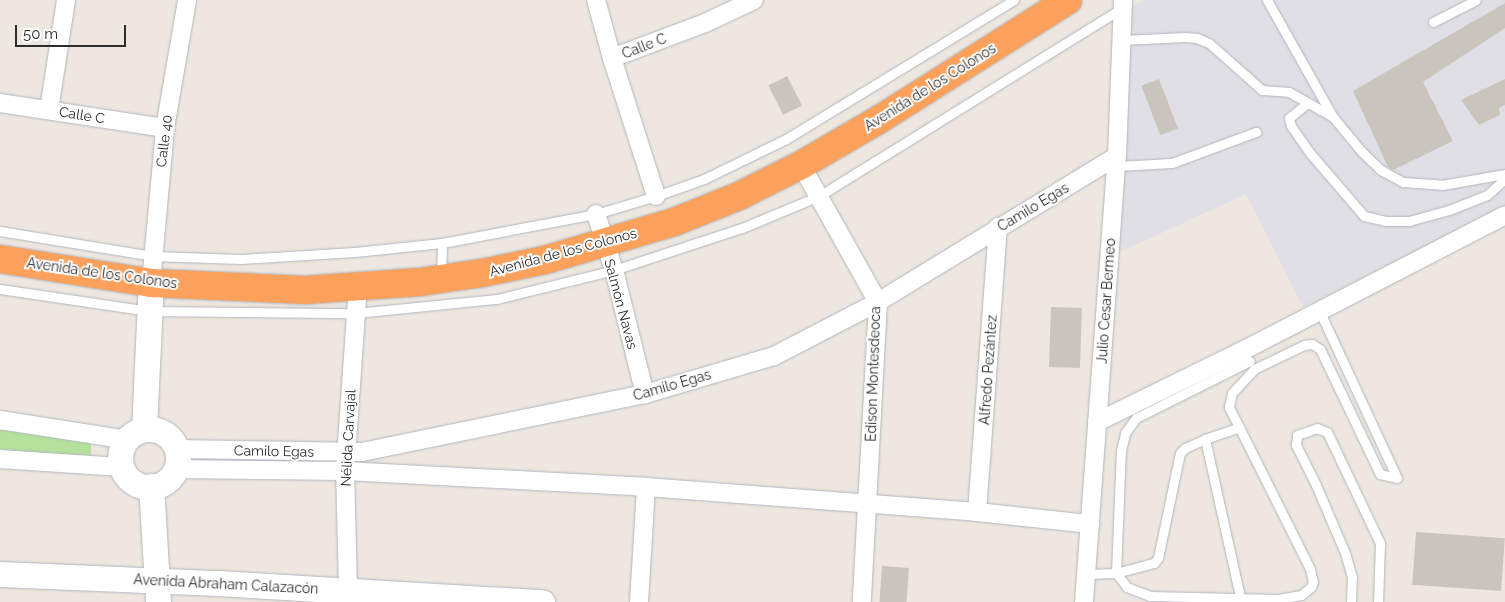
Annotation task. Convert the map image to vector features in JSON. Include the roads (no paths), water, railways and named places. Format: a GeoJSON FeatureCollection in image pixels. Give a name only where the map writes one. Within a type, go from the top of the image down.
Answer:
{"type":"FeatureCollection","features":[{"type":"Feature","properties":{"kind":"highway","name":"Avenida de los Colonos"},"geometry":{"type":"LineString","coordinates":[[0,259],[151,283],[296,290],[441,279],[527,264],[604,244],[674,222],[716,205],[802,165],[880,119],[1068,0]]}},
{"type":"Feature","properties":{"kind":"main road"},"geometry":{"type":"LineString","coordinates":[[136,434],[151,283]]}},
{"type":"Feature","properties":{"kind":"main road"},"geometry":{"type":"LineString","coordinates":[[153,429],[168,436],[176,459],[165,481],[151,486],[132,482],[121,467],[120,452],[136,434],[153,429]]}},
{"type":"Feature","properties":{"kind":"main road"},"geometry":{"type":"LineString","coordinates":[[151,486],[158,591]]}},
{"type":"Feature","properties":{"kind":"main road","name":"Avenida Abraham Calazacón"},"geometry":{"type":"LineString","coordinates":[[0,574],[158,591],[348,590],[542,602]]}},
{"type":"Feature","properties":{"kind":"street"},"geometry":{"type":"LineString","coordinates":[[49,110],[66,0]]}},
{"type":"Feature","properties":{"kind":"street","name":"Calle 40"},"geometry":{"type":"LineString","coordinates":[[151,283],[165,128],[187,0]]}},
{"type":"Feature","properties":{"kind":"street"},"geometry":{"type":"LineString","coordinates":[[596,0],[612,58]]}},
{"type":"Feature","properties":{"kind":"street","name":"Calle C"},"geometry":{"type":"LineString","coordinates":[[656,196],[612,58],[705,22],[754,0]]}},
{"type":"Feature","properties":{"kind":"street","name":"Julio Cesar Bermeo"},"geometry":{"type":"LineString","coordinates":[[1084,602],[1116,161],[1123,4]]}},
{"type":"Feature","properties":{"kind":"street","name":"Calle C"},"geometry":{"type":"LineString","coordinates":[[0,103],[165,128]]}},
{"type":"Feature","properties":{"kind":"street","name":"Camilo Egas"},"geometry":{"type":"LineString","coordinates":[[176,459],[362,452],[645,394],[774,356],[878,302],[998,227],[1116,161]]}},
{"type":"Feature","properties":{"kind":"street","name":"Edison Montesdeoca"},"geometry":{"type":"LineString","coordinates":[[802,165],[878,302],[862,602]]}},
{"type":"Feature","properties":{"kind":"street","name":"Salmón Navas"},"geometry":{"type":"LineString","coordinates":[[596,214],[604,244],[614,270],[645,394]]}},
{"type":"Feature","properties":{"kind":"street"},"geometry":{"type":"LineString","coordinates":[[1097,422],[1249,360],[1319,310],[1505,215]]}},
{"type":"Feature","properties":{"kind":"street","name":"Alfredo Pezántez"},"geometry":{"type":"LineString","coordinates":[[977,512],[998,227]]}},
{"type":"Feature","properties":{"kind":"street","name":"Nélida Carvajal"},"geometry":{"type":"LineString","coordinates":[[348,590],[345,471],[358,286]]}},
{"type":"Feature","properties":{"kind":"street"},"geometry":{"type":"LineString","coordinates":[[0,420],[136,434]]}},
{"type":"Feature","properties":{"kind":"street"},"geometry":{"type":"LineString","coordinates":[[0,459],[121,467]]}},
{"type":"Feature","properties":{"kind":"street","name":"Camilo Egas"},"geometry":{"type":"LineString","coordinates":[[176,459],[345,471],[646,487],[977,512],[1090,524]]}},
{"type":"Feature","properties":{"kind":"street"},"geometry":{"type":"LineString","coordinates":[[639,602],[646,487]]}},
{"type":"Feature","properties":{"kind":"lane"},"geometry":{"type":"LineString","coordinates":[[0,230],[152,256],[241,259],[355,252],[442,243],[596,214],[704,179],[786,139],[1014,0]]}},
{"type":"Feature","properties":{"kind":"lane"},"geometry":{"type":"LineString","coordinates":[[1267,0],[1334,117],[1361,151],[1381,170],[1403,182],[1442,186],[1505,174]]}},
{"type":"Feature","properties":{"kind":"lane"},"geometry":{"type":"LineString","coordinates":[[1433,22],[1476,0]]}},
{"type":"Feature","properties":{"kind":"lane"},"geometry":{"type":"LineString","coordinates":[[0,288],[149,311],[356,313],[497,299],[614,270],[742,228],[819,196],[1123,4]]}},
{"type":"Feature","properties":{"kind":"lane"},"geometry":{"type":"LineString","coordinates":[[1122,40],[1197,38],[1209,43],[1262,90],[1289,92],[1334,117]]}},
{"type":"Feature","properties":{"kind":"lane"},"geometry":{"type":"LineString","coordinates":[[1307,103],[1289,118],[1291,126],[1310,153],[1364,216],[1385,221],[1409,220],[1425,216],[1487,195],[1505,178]]}},
{"type":"Feature","properties":{"kind":"lane"},"geometry":{"type":"LineString","coordinates":[[1116,161],[1172,163],[1256,132]]}},
{"type":"Feature","properties":{"kind":"lane"},"geometry":{"type":"LineString","coordinates":[[441,279],[442,243]]}},
{"type":"Feature","properties":{"kind":"lane"},"geometry":{"type":"LineString","coordinates":[[1249,360],[1232,393],[1229,407],[1310,569],[1313,582],[1311,587],[1301,595],[1278,600],[1240,597],[1150,596],[1127,587],[1116,573],[1122,451],[1125,432],[1136,418],[1249,360],[1304,345],[1312,344],[1320,349],[1380,474],[1397,478],[1319,310]]}},
{"type":"Feature","properties":{"kind":"lane"},"geometry":{"type":"LineString","coordinates":[[1086,574],[1116,573],[1154,563],[1158,558],[1177,460],[1185,448],[1240,427]]}},
{"type":"Feature","properties":{"kind":"lane"},"geometry":{"type":"LineString","coordinates":[[1351,602],[1352,577],[1344,553],[1316,485],[1296,445],[1297,436],[1317,428],[1327,432],[1380,543],[1378,602]]}},
{"type":"Feature","properties":{"kind":"lane"},"geometry":{"type":"LineString","coordinates":[[1205,439],[1240,597]]}}]}
